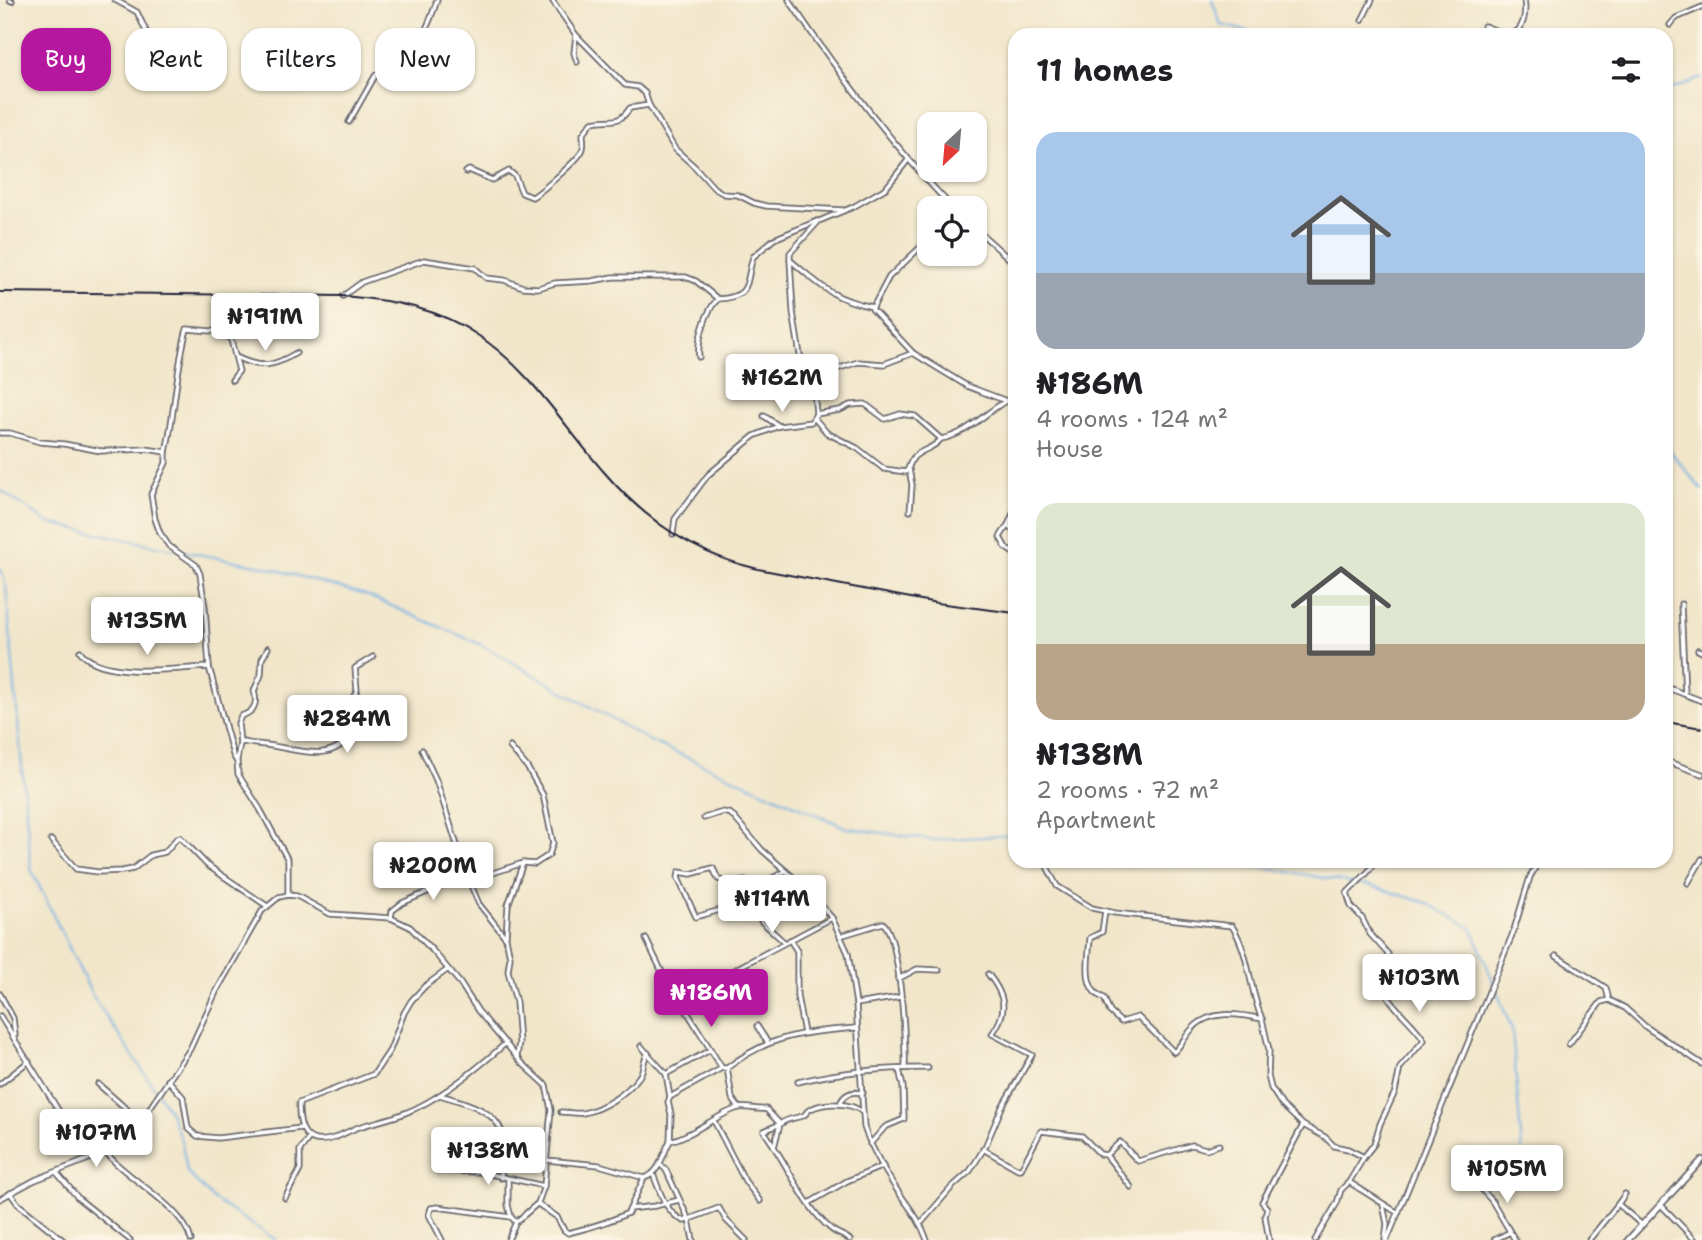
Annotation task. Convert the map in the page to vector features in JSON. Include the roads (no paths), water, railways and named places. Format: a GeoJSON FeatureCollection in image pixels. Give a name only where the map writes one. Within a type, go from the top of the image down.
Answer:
{"type":"FeatureCollection","features":[{"type":"Feature","properties":{"kind":"street"},"geometry":{"type":"LineString","coordinates":[[115,0],[137,12],[145,28]]}},
{"type":"Feature","properties":{"kind":"street"},"geometry":{"type":"LineString","coordinates":[[349,122],[375,76],[381,70],[401,61],[423,37],[437,0]]}},
{"type":"Feature","properties":{"kind":"street"},"geometry":{"type":"LineString","coordinates":[[552,0],[576,35],[625,85],[638,87],[645,93],[649,105],[675,149],[707,182],[724,194],[738,195],[754,204],[843,210]]}},
{"type":"Feature","properties":{"kind":"street"},"geometry":{"type":"LineString","coordinates":[[789,0],[866,109],[942,196]]}},
{"type":"Feature","properties":{"kind":"street"},"geometry":{"type":"LineString","coordinates":[[1362,20],[1372,0]]}},
{"type":"Feature","properties":{"kind":"street"},"geometry":{"type":"LineString","coordinates":[[1518,28],[1523,22],[1524,0]]}},
{"type":"Feature","properties":{"kind":"street"},"geometry":{"type":"LineString","coordinates":[[1670,25],[1676,18],[1702,7]]}},
{"type":"Feature","properties":{"kind":"street"},"geometry":{"type":"LineString","coordinates":[[1483,26],[1488,28]]}},
{"type":"Feature","properties":{"kind":"street"},"geometry":{"type":"LineString","coordinates":[[576,35],[574,53],[577,62]]}},
{"type":"Feature","properties":{"kind":"street"},"geometry":{"type":"LineString","coordinates":[[466,173],[469,170],[492,180],[509,171],[515,176],[522,193],[532,197],[581,155],[584,147],[583,134],[592,122],[617,120],[624,117],[630,107],[649,105]]}},
{"type":"Feature","properties":{"kind":"street"},"geometry":{"type":"LineString","coordinates":[[343,296],[362,282],[424,260],[475,268],[486,278],[538,288],[555,283],[612,277],[686,277],[696,281],[718,299],[733,299],[750,279],[753,257],[774,239],[853,207],[886,188],[908,160]]}},
{"type":"Feature","properties":{"kind":"street"},"geometry":{"type":"LineString","coordinates":[[819,221],[792,250],[790,260],[793,312],[800,355],[813,377],[816,417],[827,433],[856,448],[884,469],[900,472],[909,469]]}},
{"type":"Feature","properties":{"kind":"street"},"geometry":{"type":"LineString","coordinates":[[987,239],[1008,258]]}},
{"type":"Feature","properties":{"kind":"street"},"geometry":{"type":"LineString","coordinates":[[917,250],[889,277],[872,311],[913,353],[967,386],[1006,401]]}},
{"type":"Feature","properties":{"kind":"street"},"geometry":{"type":"LineString","coordinates":[[790,260],[821,287],[838,297],[849,303],[873,307]]}},
{"type":"Feature","properties":{"kind":"street"},"geometry":{"type":"LineString","coordinates":[[699,357],[698,347],[707,312],[718,299]]}},
{"type":"Feature","properties":{"kind":"street"},"geometry":{"type":"LineString","coordinates":[[232,380],[239,371],[231,341],[224,332],[187,329],[180,355],[166,463],[151,494],[151,502],[160,533],[169,546],[196,565],[200,574],[209,667],[238,774],[288,860],[288,895]]}},
{"type":"Feature","properties":{"kind":"street"},"geometry":{"type":"LineString","coordinates":[[235,357],[263,366],[280,363],[296,353]]}},
{"type":"Feature","properties":{"kind":"street"},"geometry":{"type":"LineString","coordinates":[[813,377],[858,362],[884,364],[913,353]]}},
{"type":"Feature","properties":{"kind":"street"},"geometry":{"type":"LineString","coordinates":[[909,511],[912,485],[909,469],[912,457],[934,447],[941,439],[968,429],[1006,401]]}},
{"type":"Feature","properties":{"kind":"street"},"geometry":{"type":"LineString","coordinates":[[673,534],[675,519],[708,475],[754,436],[779,426],[811,422],[816,417],[849,405],[865,404],[885,419],[900,414],[915,416],[941,439]]}},
{"type":"Feature","properties":{"kind":"street"},"geometry":{"type":"LineString","coordinates":[[764,416],[779,426]]}},
{"type":"Feature","properties":{"kind":"street"},"geometry":{"type":"LineString","coordinates":[[0,433],[101,451],[145,449],[166,452]]}},
{"type":"Feature","properties":{"kind":"street"},"geometry":{"type":"LineString","coordinates":[[1008,525],[1000,537],[1008,549]]}},
{"type":"Feature","properties":{"kind":"street"},"geometry":{"type":"LineString","coordinates":[[1681,604],[1685,694]]}},
{"type":"Feature","properties":{"kind":"street"},"geometry":{"type":"LineString","coordinates":[[236,762],[240,743],[238,723],[241,716],[254,709],[257,699],[254,691],[261,675],[262,659],[268,648]]}},
{"type":"Feature","properties":{"kind":"street"},"geometry":{"type":"LineString","coordinates":[[80,650],[88,660],[124,670],[209,667]]}},
{"type":"Feature","properties":{"kind":"street"},"geometry":{"type":"LineString","coordinates":[[240,743],[310,754],[323,753],[339,745],[352,733],[346,711],[357,690],[355,668],[373,657]]}},
{"type":"Feature","properties":{"kind":"street"},"geometry":{"type":"LineString","coordinates":[[1673,690],[1702,701]]}},
{"type":"Feature","properties":{"kind":"street"},"geometry":{"type":"LineString","coordinates":[[391,918],[396,906],[409,899],[467,876],[490,874],[523,863],[535,863],[549,855],[553,843],[543,796],[527,767],[510,747]]}},
{"type":"Feature","properties":{"kind":"street"},"geometry":{"type":"LineString","coordinates":[[422,750],[436,780],[467,876],[479,904],[506,938]]}},
{"type":"Feature","properties":{"kind":"street"},"geometry":{"type":"LineString","coordinates":[[1673,764],[1702,774]]}},
{"type":"Feature","properties":{"kind":"street"},"geometry":{"type":"LineString","coordinates":[[704,818],[723,812],[731,814],[762,850],[810,892],[832,918],[848,953],[856,1004],[864,1127],[870,1144],[921,1223],[927,1240]]}},
{"type":"Feature","properties":{"kind":"street"},"geometry":{"type":"LineString","coordinates":[[51,840],[76,869],[108,873],[133,869],[151,855],[165,852],[180,837],[207,865],[267,906]]}},
{"type":"Feature","properties":{"kind":"street"},"geometry":{"type":"LineString","coordinates":[[1688,883],[1702,860]]}},
{"type":"Feature","properties":{"kind":"street"},"geometry":{"type":"LineString","coordinates":[[517,1056],[519,1043],[516,1002],[508,971],[510,957],[506,938],[508,905],[523,863]]}},
{"type":"Feature","properties":{"kind":"street"},"geometry":{"type":"LineString","coordinates":[[755,887],[745,881],[729,884],[718,879],[713,868],[691,874],[679,872],[678,878],[696,917],[727,908],[755,887],[786,871]]}},
{"type":"Feature","properties":{"kind":"street"},"geometry":{"type":"LineString","coordinates":[[1047,868],[1056,886],[1093,908],[1232,926],[1243,943],[1254,1000],[1262,1019],[1269,1050],[1267,1067],[1271,1088],[1282,1105],[1303,1125],[1325,1137],[1334,1146],[1364,1157]]}},
{"type":"Feature","properties":{"kind":"street"},"geometry":{"type":"LineString","coordinates":[[1315,1240],[1337,1203],[1340,1189],[1349,1182],[1374,1144],[1401,1068],[1424,1041],[1418,1028],[1407,1021],[1387,993],[1382,975],[1388,954],[1351,906],[1347,893],[1371,868]]}},
{"type":"Feature","properties":{"kind":"street"},"geometry":{"type":"LineString","coordinates":[[1386,1240],[1513,933],[1535,868]]}},
{"type":"Feature","properties":{"kind":"street"},"geometry":{"type":"LineString","coordinates":[[0,1199],[35,1180],[92,1158],[121,1140],[151,1108],[190,1049],[216,992],[256,921],[267,906],[279,897],[288,895],[297,896],[330,915],[391,918],[410,927],[423,938],[517,1056],[546,1085],[550,1130],[544,1186],[538,1203],[516,1222],[508,1240]]}},
{"type":"Feature","properties":{"kind":"street"},"geometry":{"type":"LineString","coordinates":[[744,897],[758,909],[761,921],[784,942]]}},
{"type":"Feature","properties":{"kind":"street"},"geometry":{"type":"LineString","coordinates":[[1105,911],[1102,932],[1090,938],[1090,986],[1095,995],[1104,998],[1110,1012],[1121,1021],[1138,1017],[1174,1052],[1197,1024],[1212,1017],[1235,1013],[1262,1019]]}},
{"type":"Feature","properties":{"kind":"street"},"geometry":{"type":"LineString","coordinates":[[724,975],[832,918]]}},
{"type":"Feature","properties":{"kind":"street"},"geometry":{"type":"LineString","coordinates":[[840,936],[886,924],[898,965],[906,1034],[905,1068]]}},
{"type":"Feature","properties":{"kind":"street"},"geometry":{"type":"LineString","coordinates":[[646,939],[663,976],[670,982],[710,1050],[724,1068],[732,1098],[739,1108]]}},
{"type":"Feature","properties":{"kind":"street"},"geometry":{"type":"LineString","coordinates":[[790,940],[797,951],[797,996],[804,1032]]}},
{"type":"Feature","properties":{"kind":"street"},"geometry":{"type":"LineString","coordinates":[[1556,956],[1606,988],[1609,1000]]}},
{"type":"Feature","properties":{"kind":"street"},"geometry":{"type":"LineString","coordinates":[[898,979],[917,969],[939,970]]}},
{"type":"Feature","properties":{"kind":"street"},"geometry":{"type":"LineString","coordinates":[[447,970],[425,986],[411,1001],[390,1050],[374,1073],[299,1102],[301,1128],[309,1138],[334,1138],[407,1113],[440,1095],[506,1043]]}},
{"type":"Feature","properties":{"kind":"street"},"geometry":{"type":"LineString","coordinates":[[921,1223],[951,1187],[970,1171],[1032,1055],[992,1034],[1001,1022],[1002,990],[988,974]]}},
{"type":"Feature","properties":{"kind":"street"},"geometry":{"type":"LineString","coordinates":[[680,1001],[716,980]]}},
{"type":"Feature","properties":{"kind":"street"},"geometry":{"type":"LineString","coordinates":[[0,994],[13,1018],[15,1037]]}},
{"type":"Feature","properties":{"kind":"street"},"geometry":{"type":"LineString","coordinates":[[856,1004],[901,997]]}},
{"type":"Feature","properties":{"kind":"street"},"geometry":{"type":"LineString","coordinates":[[1569,1044],[1601,1002],[1609,1000],[1625,1008],[1646,1027],[1702,1064]]}},
{"type":"Feature","properties":{"kind":"street"},"geometry":{"type":"LineString","coordinates":[[0,1016],[65,1122],[92,1158]]}},
{"type":"Feature","properties":{"kind":"street"},"geometry":{"type":"LineString","coordinates":[[757,1027],[768,1044]]}},
{"type":"Feature","properties":{"kind":"street"},"geometry":{"type":"LineString","coordinates":[[670,1097],[759,1046],[804,1032],[856,1028]]}},
{"type":"Feature","properties":{"kind":"street"},"geometry":{"type":"LineString","coordinates":[[538,1203],[557,1217],[568,1233],[611,1221],[628,1213],[644,1178],[653,1173],[660,1164],[670,1141],[670,1097],[666,1074],[641,1046]]}},
{"type":"Feature","properties":{"kind":"street"},"geometry":{"type":"LineString","coordinates":[[666,1074],[710,1050]]}},
{"type":"Feature","properties":{"kind":"street"},"geometry":{"type":"LineString","coordinates":[[561,1112],[585,1112],[615,1099],[638,1078],[648,1053]]}},
{"type":"Feature","properties":{"kind":"street"},"geometry":{"type":"LineString","coordinates":[[0,1084],[29,1061]]}},
{"type":"Feature","properties":{"kind":"street"},"geometry":{"type":"LineString","coordinates":[[798,1082],[846,1071],[928,1068]]}},
{"type":"Feature","properties":{"kind":"street"},"geometry":{"type":"LineString","coordinates":[[870,1144],[885,1128],[904,1119],[903,1087],[899,1069]]}},
{"type":"Feature","properties":{"kind":"street"},"geometry":{"type":"LineString","coordinates":[[169,1080],[183,1097],[188,1128],[197,1136],[218,1138],[301,1128]]}},
{"type":"Feature","properties":{"kind":"street"},"geometry":{"type":"LineString","coordinates":[[98,1084],[139,1120]]}},
{"type":"Feature","properties":{"kind":"street"},"geometry":{"type":"LineString","coordinates":[[841,1104],[845,1095],[851,1092],[863,1093]]}},
{"type":"Feature","properties":{"kind":"street"},"geometry":{"type":"LineString","coordinates":[[440,1095],[471,1104],[494,1121],[502,1133],[501,1178]]}},
{"type":"Feature","properties":{"kind":"street"},"geometry":{"type":"LineString","coordinates":[[850,1240],[830,1228],[809,1203],[764,1131],[787,1119],[805,1115],[812,1108],[841,1104],[858,1108],[863,1114]]}},
{"type":"Feature","properties":{"kind":"street"},"geometry":{"type":"LineString","coordinates":[[670,1141],[739,1108],[766,1109],[780,1124]]}},
{"type":"Feature","properties":{"kind":"street"},"geometry":{"type":"LineString","coordinates":[[714,1121],[745,1181],[760,1201]]}},
{"type":"Feature","properties":{"kind":"street"},"geometry":{"type":"LineString","coordinates":[[774,1147],[780,1124]]}},
{"type":"Feature","properties":{"kind":"street"},"geometry":{"type":"LineString","coordinates":[[1269,1240],[1265,1216],[1267,1208],[1262,1202],[1303,1125]]}},
{"type":"Feature","properties":{"kind":"street"},"geometry":{"type":"LineString","coordinates":[[983,1149],[1007,1165],[1021,1169],[1041,1130],[1082,1136],[1100,1154],[1107,1155],[1131,1187]]}},
{"type":"Feature","properties":{"kind":"street"},"geometry":{"type":"LineString","coordinates":[[285,1198],[300,1170],[300,1150],[309,1138]]}},
{"type":"Feature","properties":{"kind":"street"},"geometry":{"type":"LineString","coordinates":[[1107,1155],[1120,1142],[1138,1161],[1192,1145],[1206,1149],[1219,1144]]}},
{"type":"Feature","properties":{"kind":"street"},"geometry":{"type":"LineString","coordinates":[[103,1150],[141,1186],[180,1217],[186,1224],[191,1240]]}},
{"type":"Feature","properties":{"kind":"street"},"geometry":{"type":"LineString","coordinates":[[546,1160],[599,1165],[644,1178]]}},
{"type":"Feature","properties":{"kind":"street"},"geometry":{"type":"LineString","coordinates":[[1628,1240],[1702,1160]]}},
{"type":"Feature","properties":{"kind":"street"},"geometry":{"type":"LineString","coordinates":[[660,1164],[666,1170],[690,1220],[693,1240]]}},
{"type":"Feature","properties":{"kind":"street"},"geometry":{"type":"LineString","coordinates":[[809,1203],[847,1181],[883,1166]]}},
{"type":"Feature","properties":{"kind":"street"},"geometry":{"type":"LineString","coordinates":[[438,1171],[481,1172],[544,1186]]}},
{"type":"Feature","properties":{"kind":"street"},"geometry":{"type":"LineString","coordinates":[[57,1173],[79,1199],[130,1240]]}},
{"type":"Feature","properties":{"kind":"street"},"geometry":{"type":"LineString","coordinates":[[653,1173],[665,1203],[678,1218],[690,1220],[719,1208],[746,1240]]}},
{"type":"Feature","properties":{"kind":"street"},"geometry":{"type":"LineString","coordinates":[[508,1180],[508,1205],[511,1217],[516,1222]]}},
{"type":"Feature","properties":{"kind":"street"},"geometry":{"type":"LineString","coordinates":[[1349,1182],[1398,1213]]}},
{"type":"Feature","properties":{"kind":"street"},"geometry":{"type":"LineString","coordinates":[[1478,1185],[1492,1200],[1497,1213],[1515,1240]]}},
{"type":"Feature","properties":{"kind":"street"},"geometry":{"type":"LineString","coordinates":[[10,1194],[18,1204],[63,1240]]}},
{"type":"Feature","properties":{"kind":"street"},"geometry":{"type":"LineString","coordinates":[[1589,1240],[1625,1194]]}},
{"type":"Feature","properties":{"kind":"street"},"geometry":{"type":"LineString","coordinates":[[630,1209],[679,1200]]}},
{"type":"Feature","properties":{"kind":"street"},"geometry":{"type":"LineString","coordinates":[[1618,1204],[1642,1225]]}},
{"type":"Feature","properties":{"kind":"street"},"geometry":{"type":"LineString","coordinates":[[1382,1205],[1387,1224],[1386,1240]]}},
{"type":"Feature","properties":{"kind":"street"},"geometry":{"type":"LineString","coordinates":[[1661,1205],[1695,1240]]}},
{"type":"Feature","properties":{"kind":"street"},"geometry":{"type":"LineString","coordinates":[[442,1240],[429,1215],[431,1208],[511,1217]]}},
{"type":"Feature","properties":{"kind":"street"},"geometry":{"type":"LineString","coordinates":[[576,1231],[578,1240]]}},
{"type":"Feature","properties":{"kind":"street"},"geometry":{"type":"LineString","coordinates":[[1494,1240],[1510,1232]]}},
{"type":"Feature","properties":{"kind":"waterway"},"geometry":{"type":"LineString","coordinates":[[1212,0],[1221,25],[1234,28]]}},
{"type":"Feature","properties":{"kind":"waterway"},"geometry":{"type":"LineString","coordinates":[[1673,88],[1702,78]]}},
{"type":"Feature","properties":{"kind":"waterway"},"geometry":{"type":"LineString","coordinates":[[1673,455],[1702,490]]}},
{"type":"Feature","properties":{"kind":"waterway"},"geometry":{"type":"LineString","coordinates":[[0,490],[48,523],[172,549]]}},
{"type":"Feature","properties":{"kind":"waterway"},"geometry":{"type":"LineString","coordinates":[[177,550],[262,566],[366,595],[482,645],[650,741],[847,828],[933,840],[1008,835]]}},
{"type":"Feature","properties":{"kind":"waterway"},"geometry":{"type":"LineString","coordinates":[[0,568],[6,586],[31,869],[92,995],[169,1110],[182,1143],[187,1172],[213,1199],[276,1240]]}},
{"type":"Feature","properties":{"kind":"waterway"},"geometry":{"type":"LineString","coordinates":[[1266,868],[1371,886],[1427,903],[1472,928],[1512,1030],[1522,1149]]}},
{"type":"Feature","properties":{"kind":"railway"},"geometry":{"type":"LineString","coordinates":[[0,292],[343,296],[397,303],[431,312],[464,326],[498,350],[531,382],[620,489],[654,520],[693,545],[735,563],[758,569],[937,603],[1008,612]]}},
{"type":"Feature","properties":{"kind":"railway"},"geometry":{"type":"LineString","coordinates":[[1673,723],[1702,728]]}}]}
